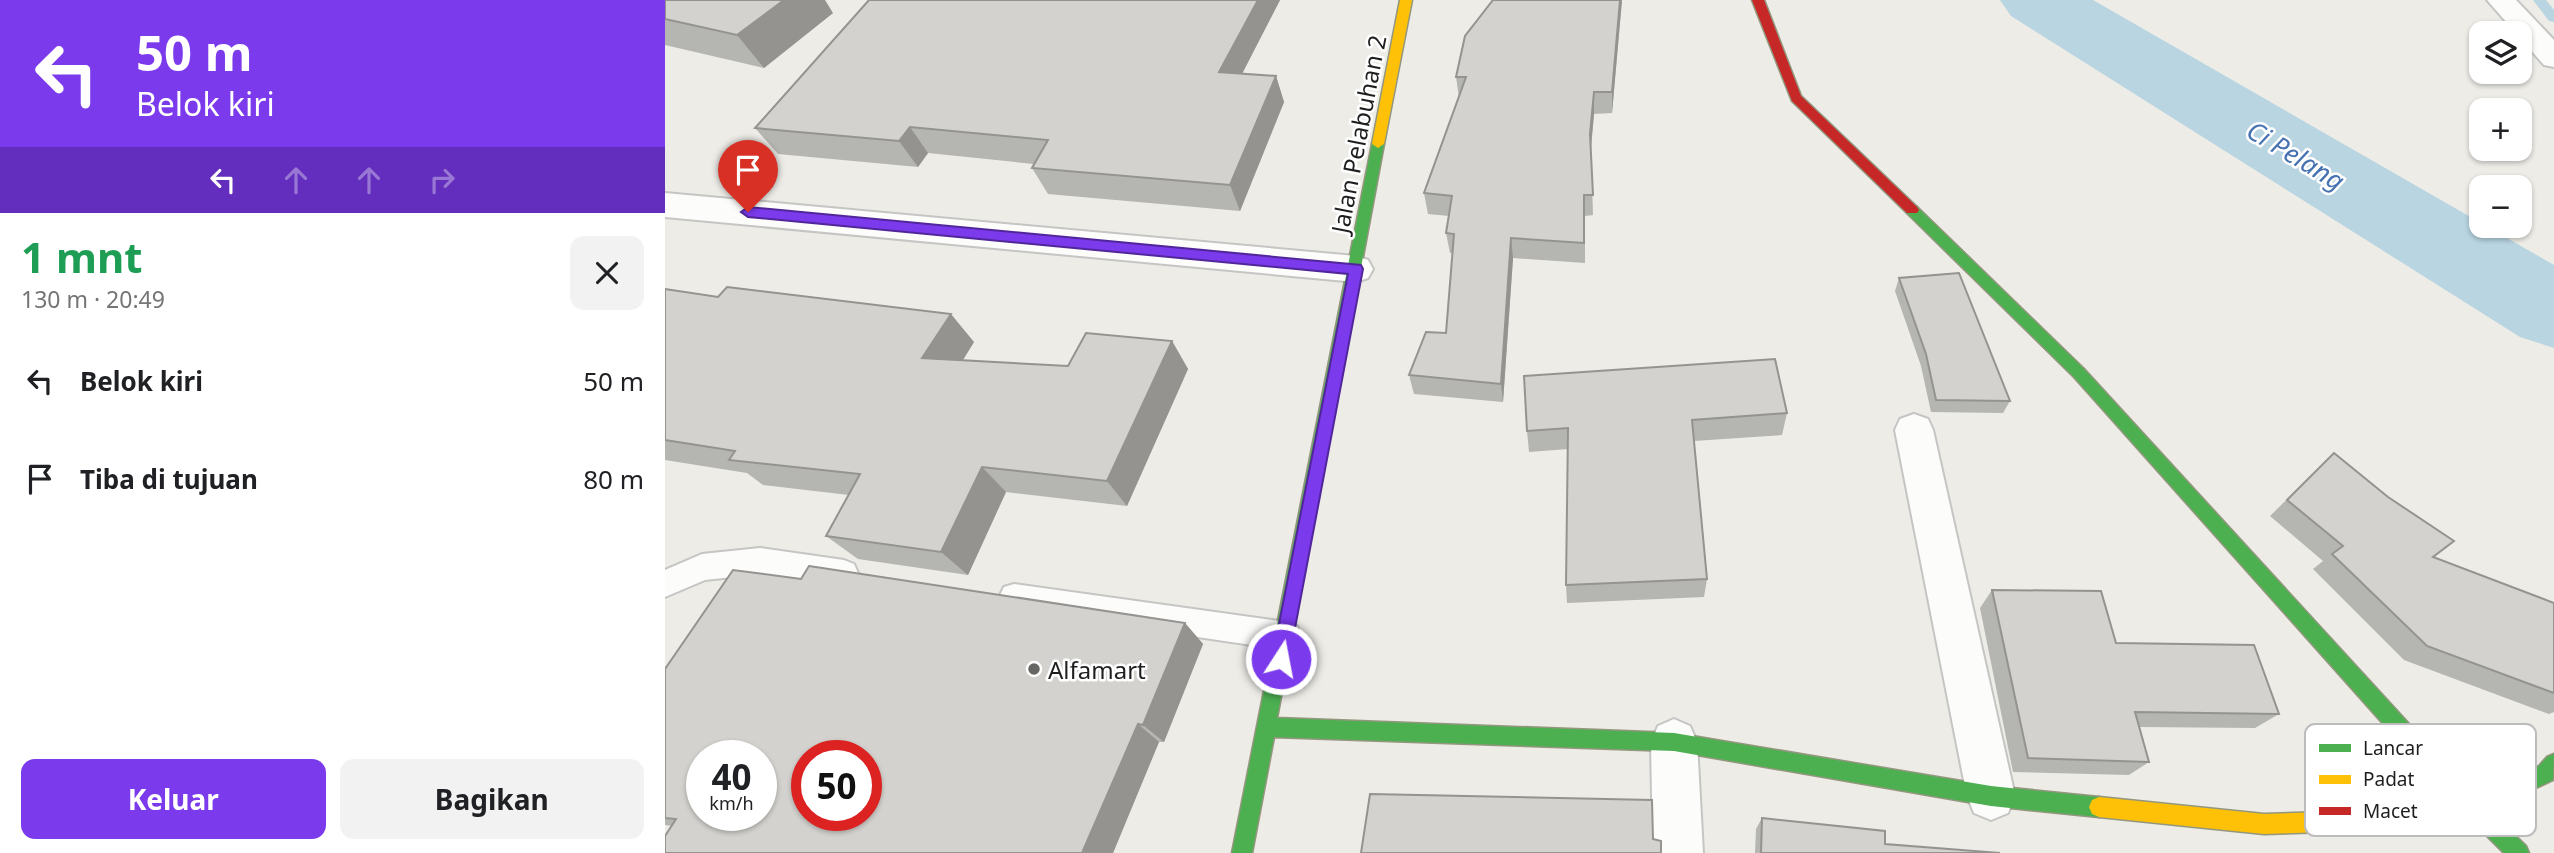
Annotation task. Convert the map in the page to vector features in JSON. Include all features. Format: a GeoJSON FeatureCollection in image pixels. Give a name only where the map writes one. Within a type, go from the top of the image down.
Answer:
{"type":"FeatureCollection","features":[{"type":"Feature","properties":{"kind":"street","name":"Jalan Pelabuhan 2"},"geometry":{"type":"LineString","coordinates":[[1242,853],[1286,636],[1406,0]]}},
{"type":"Feature","properties":{"kind":"street"},"geometry":{"type":"LineString","coordinates":[[1758,0],[1795,98],[2079,373],[2396,724]]}},
{"type":"Feature","properties":{"kind":"street"},"geometry":{"type":"LineString","coordinates":[[2501,0],[2554,58]]}},
{"type":"Feature","properties":{"kind":"street"},"geometry":{"type":"LineString","coordinates":[[665,205],[1356,269]]}},
{"type":"Feature","properties":{"kind":"street"},"geometry":{"type":"LineString","coordinates":[[1915,430],[1990,796]]}},
{"type":"Feature","properties":{"kind":"street"},"geometry":{"type":"LineString","coordinates":[[1268,727],[1674,742],[1990,796],[2265,824],[2305,823]]}},
{"type":"Feature","properties":{"kind":"street"},"geometry":{"type":"LineString","coordinates":[[1674,742],[1678,853]]}},
{"type":"Feature","properties":{"kind":"street"},"geometry":{"type":"LineString","coordinates":[[2536,778],[2546,773],[2554,764]]}},
{"type":"Feature","properties":{"kind":"street"},"geometry":{"type":"LineString","coordinates":[[2501,836],[2519,853]]}},
{"type":"Feature","properties":{"kind":"lane"},"geometry":{"type":"LineString","coordinates":[[665,584],[702,567],[760,561],[871,577]]}},
{"type":"Feature","properties":{"kind":"lane"},"geometry":{"type":"LineString","coordinates":[[982,593],[1286,636]]}},
{"type":"Feature","properties":{"kind":"building"},"geometry":{"type":"Polygon","coordinates":[[[665,0],[784,0],[737,35],[665,19],[665,0]]]}},
{"type":"Feature","properties":{"kind":"building"},"geometry":{"type":"Polygon","coordinates":[[[869,0],[1258,0],[1219,72],[1276,76],[1230,185],[1032,168],[1048,140],[910,127],[899,141],[755,128],[869,0]]]}},
{"type":"Feature","properties":{"kind":"building"},"geometry":{"type":"Polygon","coordinates":[[[1493,0],[1620,0],[1612,92],[1594,92],[1590,134],[1593,195],[1584,195],[1584,243],[1511,238],[1501,384],[1409,375],[1426,332],[1446,333],[1454,234],[1446,233],[1452,196],[1424,193],[1466,77],[1456,77],[1465,36],[1493,0]]]}},
{"type":"Feature","properties":{"kind":"building"},"geometry":{"type":"Polygon","coordinates":[[[1959,273],[2010,401],[1936,400],[1926,354],[1899,278],[1959,273]]]}},
{"type":"Feature","properties":{"kind":"building"},"geometry":{"type":"Polygon","coordinates":[[[727,287],[951,314],[922,358],[1068,366],[1086,333],[1172,341],[1107,481],[982,467],[941,552],[826,536],[860,474],[729,460],[735,451],[665,440],[665,289],[718,297],[727,287]]]}},
{"type":"Feature","properties":{"kind":"building"},"geometry":{"type":"Polygon","coordinates":[[[1775,359],[1787,413],[1692,420],[1707,579],[1566,585],[1568,428],[1527,431],[1524,376],[1775,359]]]}},
{"type":"Feature","properties":{"kind":"building"},"geometry":{"type":"Polygon","coordinates":[[[2334,453],[2388,497],[2454,541],[2433,557],[2554,603],[2554,693],[2427,646],[2332,554],[2343,546],[2287,500],[2334,453]]]}},
{"type":"Feature","properties":{"kind":"building"},"geometry":{"type":"Polygon","coordinates":[[[809,566],[1185,623],[1143,725],[1138,724],[1082,853],[665,853],[665,836],[676,819],[665,818],[665,669],[733,570],[801,579],[809,566]]]}},
{"type":"Feature","properties":{"kind":"building"},"geometry":{"type":"Polygon","coordinates":[[[1992,590],[2101,591],[2116,643],[2254,645],[2279,714],[2135,712],[2149,762],[2028,758],[1992,590]]]}},
{"type":"Feature","properties":{"kind":"building"},"geometry":{"type":"Polygon","coordinates":[[[1370,794],[1652,800],[1653,839],[1661,841],[1661,853],[1361,853],[1370,794]]]}},
{"type":"Feature","properties":{"kind":"building"},"geometry":{"type":"Polygon","coordinates":[[[1762,818],[1885,831],[1885,844],[2000,853],[1761,853],[1762,818]]]}},
{"type":"Feature","properties":{"kind":"waterway","name":"Ci Pelang"},"geometry":{"type":"LineString","coordinates":[[2038,0],[2554,311]]}},
{"type":"Feature","properties":{"kind":"waterway"},"geometry":{"type":"LineString","coordinates":[[2539,0],[2554,18]]}},
{"type":"Feature","properties":{"kind":"traffic: fast"},"geometry":{"type":"LineString","coordinates":[[1242,853],[1378,144]]}},
{"type":"Feature","properties":{"kind":"traffic: fast"},"geometry":{"type":"LineString","coordinates":[[1912,210],[2079,373],[2396,724]]}},
{"type":"Feature","properties":{"kind":"traffic: fast"},"geometry":{"type":"LineString","coordinates":[[1268,727],[1674,742],[1991,796],[2099,807]]}},
{"type":"Feature","properties":{"kind":"traffic: fast"},"geometry":{"type":"LineString","coordinates":[[2536,778],[2546,773],[2554,764]]}},
{"type":"Feature","properties":{"kind":"traffic: fast"},"geometry":{"type":"LineString","coordinates":[[2501,836],[2519,853]]}},
{"type":"Feature","properties":{"kind":"traffic: slow"},"geometry":{"type":"LineString","coordinates":[[1378,144],[1406,0]]}},
{"type":"Feature","properties":{"kind":"traffic: slow"},"geometry":{"type":"LineString","coordinates":[[2099,807],[2264,824],[2305,823]]}},
{"type":"Feature","properties":{"kind":"traffic: jam"},"geometry":{"type":"LineString","coordinates":[[1758,0],[1796,98],[1912,210]]}},
{"type":"Feature","properties":{"kind":"place","name":"Alfamart"},"geometry":{"type":"Point","coordinates":[1034,669]}},
{"type":"Feature","properties":{"kind":"route"},"geometry":{"type":"LineString","coordinates":[[748,212],[1356,269],[1281,659]]}}]}
